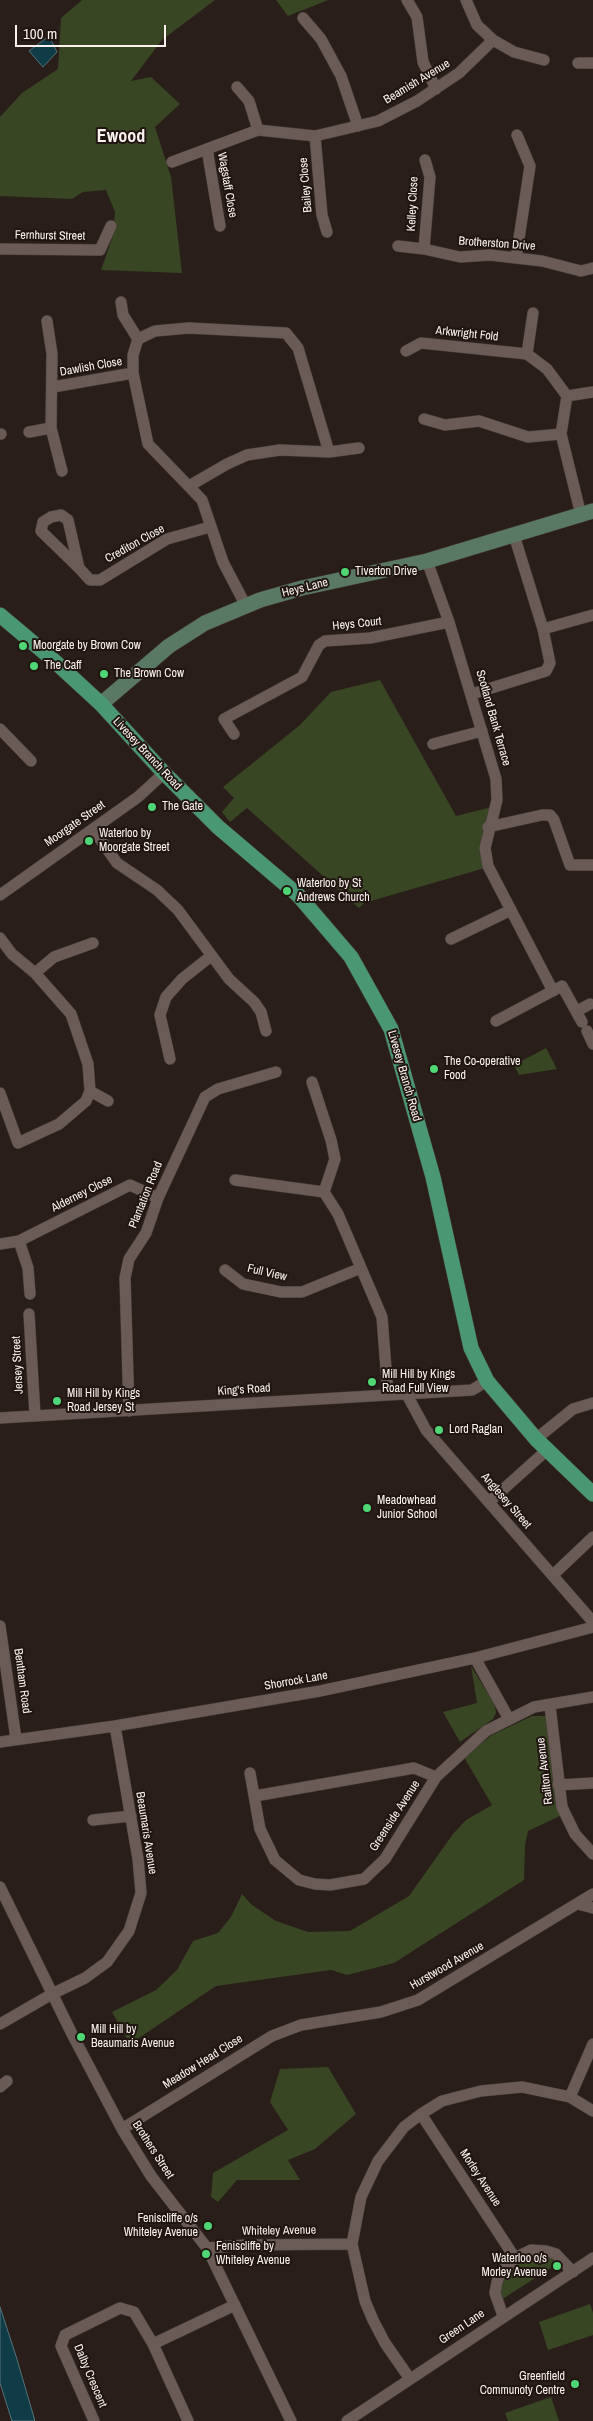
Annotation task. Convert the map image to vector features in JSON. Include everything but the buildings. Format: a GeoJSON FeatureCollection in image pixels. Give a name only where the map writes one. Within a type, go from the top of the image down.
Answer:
{"type":"FeatureCollection","features":[{"type":"Feature","properties":{"kind":"main road","name":"Livesey Branch Road"},"geometry":{"type":"LineString","coordinates":[[0,615],[101,704],[164,773],[218,827],[298,895],[351,957],[388,1021],[433,1177],[471,1348],[487,1381],[536,1440],[593,1494]]}},
{"type":"Feature","properties":{"kind":"street"},"geometry":{"type":"LineString","coordinates":[[407,0],[417,17],[422,62],[436,89]]}},
{"type":"Feature","properties":{"kind":"street"},"geometry":{"type":"LineString","coordinates":[[466,0],[477,25],[493,40],[514,52],[544,60]]}},
{"type":"Feature","properties":{"kind":"street"},"geometry":{"type":"LineString","coordinates":[[303,18],[321,38],[341,76],[358,126]]}},
{"type":"Feature","properties":{"kind":"street","name":"Beamish Avenue"},"geometry":{"type":"LineString","coordinates":[[172,162],[258,130],[315,136],[378,121],[436,89],[459,73],[493,40]]}},
{"type":"Feature","properties":{"kind":"street"},"geometry":{"type":"LineString","coordinates":[[578,63],[593,64]]}},
{"type":"Feature","properties":{"kind":"street"},"geometry":{"type":"LineString","coordinates":[[237,88],[250,101],[258,130]]}},
{"type":"Feature","properties":{"kind":"street"},"geometry":{"type":"LineString","coordinates":[[516,258],[530,166],[517,135]]}},
{"type":"Feature","properties":{"kind":"street","name":"Bailey Close"},"geometry":{"type":"LineString","coordinates":[[315,136],[322,215],[327,232]]}},
{"type":"Feature","properties":{"kind":"street","name":"Wagstaff Close"},"geometry":{"type":"LineString","coordinates":[[207,149],[220,226]]}},
{"type":"Feature","properties":{"kind":"street","name":"Kelley Close"},"geometry":{"type":"LineString","coordinates":[[424,249],[430,177],[425,160]]}},
{"type":"Feature","properties":{"kind":"street","name":"Fernhurst Street"},"geometry":{"type":"LineString","coordinates":[[0,249],[100,250],[111,226]]}},
{"type":"Feature","properties":{"kind":"street","name":"Brotherston Drive"},"geometry":{"type":"LineString","coordinates":[[398,246],[424,249],[460,257],[490,256],[542,261],[581,271],[593,268]]}},
{"type":"Feature","properties":{"kind":"street"},"geometry":{"type":"LineString","coordinates":[[121,302],[123,315],[138,339],[133,355],[133,373],[148,444],[202,500],[223,562],[246,606]]}},
{"type":"Feature","properties":{"kind":"street"},"geometry":{"type":"LineString","coordinates":[[527,354],[533,313]]}},
{"type":"Feature","properties":{"kind":"street","name":"Dawlish Close"},"geometry":{"type":"LineString","coordinates":[[47,322],[52,354],[51,428],[62,471]]}},
{"type":"Feature","properties":{"kind":"street"},"geometry":{"type":"LineString","coordinates":[[138,339],[155,332],[189,328],[286,333],[298,348],[329,452]]}},
{"type":"Feature","properties":{"kind":"street","name":"Arkwright Fold"},"geometry":{"type":"LineString","coordinates":[[406,350],[421,343],[527,354],[547,368],[567,396]]}},
{"type":"Feature","properties":{"kind":"street","name":"Dawlish Close"},"geometry":{"type":"LineString","coordinates":[[53,387],[133,373]]}},
{"type":"Feature","properties":{"kind":"street"},"geometry":{"type":"LineString","coordinates":[[587,513],[561,434],[567,396],[593,392]]}},
{"type":"Feature","properties":{"kind":"street"},"geometry":{"type":"LineString","coordinates":[[424,420],[444,425],[479,421],[528,437],[561,434]]}},
{"type":"Feature","properties":{"kind":"street"},"geometry":{"type":"LineString","coordinates":[[29,432],[51,428]]}},
{"type":"Feature","properties":{"kind":"street"},"geometry":{"type":"LineString","coordinates":[[189,486],[247,455],[280,450],[329,452],[359,448]]}},
{"type":"Feature","properties":{"kind":"street","name":"Heys Lane"},"geometry":{"type":"LineString","coordinates":[[101,704],[169,646],[205,623],[246,606],[299,589],[427,561],[587,513]]}},
{"type":"Feature","properties":{"kind":"street","name":"Crediton Close"},"geometry":{"type":"LineString","coordinates":[[78,568],[90,580],[100,580],[167,539],[210,528]]}},
{"type":"Feature","properties":{"kind":"street"},"geometry":{"type":"LineString","coordinates":[[472,694],[546,671],[550,663],[543,629],[514,535]]}},
{"type":"Feature","properties":{"kind":"street","name":"Scotland Bank Terrace"},"geometry":{"type":"LineString","coordinates":[[427,561],[472,694],[496,779],[497,800],[488,828],[485,848],[488,866],[553,991]]}},
{"type":"Feature","properties":{"kind":"street"},"geometry":{"type":"LineString","coordinates":[[543,629],[593,615]]}},
{"type":"Feature","properties":{"kind":"street","name":"Heys Court"},"geometry":{"type":"LineString","coordinates":[[234,734],[224,719],[302,677],[319,645],[326,641],[370,638],[449,622]]}},
{"type":"Feature","properties":{"kind":"street"},"geometry":{"type":"LineString","coordinates":[[0,729],[31,761]]}},
{"type":"Feature","properties":{"kind":"street"},"geometry":{"type":"LineString","coordinates":[[433,744],[482,731]]}},
{"type":"Feature","properties":{"kind":"street","name":"Moorgate Street"},"geometry":{"type":"LineString","coordinates":[[1,892],[138,797],[164,773]]}},
{"type":"Feature","properties":{"kind":"street"},"geometry":{"type":"LineString","coordinates":[[488,828],[542,815],[550,815],[554,820],[570,865],[593,865]]}},
{"type":"Feature","properties":{"kind":"street"},"geometry":{"type":"LineString","coordinates":[[93,829],[117,863],[157,890],[178,910],[228,979],[254,1002],[262,1012],[266,1031]]}},
{"type":"Feature","properties":{"kind":"street"},"geometry":{"type":"LineString","coordinates":[[450,939],[511,910]]}},
{"type":"Feature","properties":{"kind":"street"},"geometry":{"type":"LineString","coordinates":[[0,938],[12,954],[35,972],[71,1014],[88,1064],[90,1091],[86,1101],[59,1124],[13,1145],[0,1093]]}},
{"type":"Feature","properties":{"kind":"street"},"geometry":{"type":"LineString","coordinates":[[35,972],[54,957],[93,943]]}},
{"type":"Feature","properties":{"kind":"street"},"geometry":{"type":"LineString","coordinates":[[170,1059],[160,1015],[166,997],[182,979],[211,956]]}},
{"type":"Feature","properties":{"kind":"street"},"geometry":{"type":"LineString","coordinates":[[496,1021],[564,987],[587,1031]]}},
{"type":"Feature","properties":{"kind":"street"},"geometry":{"type":"LineString","coordinates":[[587,1031],[590,1004]]}},
{"type":"Feature","properties":{"kind":"street","name":"Plantation Road"},"geometry":{"type":"LineString","coordinates":[[129,1411],[125,1278],[129,1259],[146,1233],[158,1198],[205,1097],[218,1089],[276,1072]]}},
{"type":"Feature","properties":{"kind":"street"},"geometry":{"type":"LineString","coordinates":[[312,1082],[331,1140],[334,1159],[324,1192],[338,1214],[382,1317],[388,1395]]}},
{"type":"Feature","properties":{"kind":"street"},"geometry":{"type":"LineString","coordinates":[[90,1091],[108,1101]]}},
{"type":"Feature","properties":{"kind":"street"},"geometry":{"type":"LineString","coordinates":[[235,1180],[324,1192]]}},
{"type":"Feature","properties":{"kind":"street","name":"Alderney Close"},"geometry":{"type":"LineString","coordinates":[[0,1244],[19,1241],[130,1185],[158,1198]]}},
{"type":"Feature","properties":{"kind":"street"},"geometry":{"type":"LineString","coordinates":[[19,1241],[28,1268],[30,1294]]}},
{"type":"Feature","properties":{"kind":"street","name":"Full View"},"geometry":{"type":"LineString","coordinates":[[224,1270],[243,1284],[281,1292],[302,1292],[361,1268]]}},
{"type":"Feature","properties":{"kind":"street","name":"Jersey Street"},"geometry":{"type":"LineString","coordinates":[[29,1314],[35,1415]]}},
{"type":"Feature","properties":{"kind":"street","name":"King's Road"},"geometry":{"type":"LineString","coordinates":[[0,1418],[472,1390],[487,1381]]}},
{"type":"Feature","properties":{"kind":"street","name":"Anglesey Street"},"geometry":{"type":"LineString","coordinates":[[406,1393],[426,1430],[593,1622]]}},
{"type":"Feature","properties":{"kind":"street"},"geometry":{"type":"LineString","coordinates":[[536,1440],[573,1409],[593,1403]]}},
{"type":"Feature","properties":{"kind":"street"},"geometry":{"type":"LineString","coordinates":[[489,1502],[547,1450]]}},
{"type":"Feature","properties":{"kind":"street"},"geometry":{"type":"LineString","coordinates":[[553,1575],[593,1537]]}},
{"type":"Feature","properties":{"kind":"street","name":"Bentham Road"},"geometry":{"type":"LineString","coordinates":[[0,1626],[16,1739]]}},
{"type":"Feature","properties":{"kind":"street","name":"Shorrock Lane"},"geometry":{"type":"LineString","coordinates":[[0,1742],[114,1726],[320,1690],[475,1658],[593,1627]]}},
{"type":"Feature","properties":{"kind":"street"},"geometry":{"type":"LineString","coordinates":[[475,1658],[509,1719]]}},
{"type":"Feature","properties":{"kind":"street","name":"Greenside Avenue"},"geometry":{"type":"LineString","coordinates":[[250,1773],[260,1829],[275,1860],[299,1880],[330,1886],[364,1879],[384,1860],[436,1776],[486,1732],[534,1707],[550,1706],[593,1697]]}},
{"type":"Feature","properties":{"kind":"street","name":"Railton Avenue"},"geometry":{"type":"LineString","coordinates":[[550,1706],[558,1785],[566,1817],[575,1834],[593,1854]]}},
{"type":"Feature","properties":{"kind":"street","name":"Beaumaris Avenue"},"geometry":{"type":"LineString","coordinates":[[0,2024],[52,1994],[85,1978],[107,1962],[129,1930],[140,1893],[138,1859],[114,1726]]}},
{"type":"Feature","properties":{"kind":"street","name":"Greenside Avenue"},"geometry":{"type":"LineString","coordinates":[[255,1796],[414,1768],[436,1776]]}},
{"type":"Feature","properties":{"kind":"street"},"geometry":{"type":"LineString","coordinates":[[558,1785],[593,1783]]}},
{"type":"Feature","properties":{"kind":"street"},"geometry":{"type":"LineString","coordinates":[[93,1820],[131,1816]]}},
{"type":"Feature","properties":{"kind":"street","name":"Brothers Street"},"geometry":{"type":"LineString","coordinates":[[0,1887],[52,1994],[122,2129],[151,2176],[207,2248],[291,2421]]}},
{"type":"Feature","properties":{"kind":"street","name":"Hurstwood Avenue"},"geometry":{"type":"LineString","coordinates":[[301,2025],[381,2012],[418,2000],[593,1894]]}},
{"type":"Feature","properties":{"kind":"street"},"geometry":{"type":"LineString","coordinates":[[578,1904],[593,1908]]}},
{"type":"Feature","properties":{"kind":"street","name":"Meadow Head Close"},"geometry":{"type":"LineString","coordinates":[[122,2129],[272,2036],[301,2025]]}},
{"type":"Feature","properties":{"kind":"street"},"geometry":{"type":"LineString","coordinates":[[570,2097],[593,2044]]}},
{"type":"Feature","properties":{"kind":"street"},"geometry":{"type":"LineString","coordinates":[[410,2379],[373,2320],[365,2302],[352,2244],[361,2197],[378,2161],[404,2126],[421,2114],[442,2101],[481,2091],[522,2087],[570,2097],[593,2111]]}},
{"type":"Feature","properties":{"kind":"street","name":"Morley Avenue"},"geometry":{"type":"LineString","coordinates":[[421,2114],[515,2258]]}},
{"type":"Feature","properties":{"kind":"street","name":"Whiteley Avenue"},"geometry":{"type":"LineString","coordinates":[[207,2248],[245,2244],[352,2244]]}},
{"type":"Feature","properties":{"kind":"street"},"geometry":{"type":"LineString","coordinates":[[503,2316],[495,2293],[497,2282],[500,2273],[515,2258],[532,2250],[546,2251],[556,2254],[573,2272]]}},
{"type":"Feature","properties":{"kind":"street","name":"Green Lane"},"geometry":{"type":"LineString","coordinates":[[347,2421],[593,2258]]}},
{"type":"Feature","properties":{"kind":"street"},"geometry":{"type":"LineString","coordinates":[[153,2344],[235,2305]]}},
{"type":"Feature","properties":{"kind":"street","name":"Dalby Crescent"},"geometry":{"type":"LineString","coordinates":[[94,2421],[61,2346],[65,2335],[120,2308],[134,2312],[153,2344],[188,2421]]}},
{"type":"Feature","properties":{"kind":"green space"},"geometry":{"type":"Polygon","coordinates":[[[82,0],[215,0],[162,40],[131,81],[151,77],[180,104],[155,127],[171,177],[182,273],[101,270],[113,236],[115,212],[106,190],[83,192],[72,199],[0,196],[0,117],[22,93],[58,69],[61,18],[82,0]]]}},
{"type":"Feature","properties":{"kind":"green space"},"geometry":{"type":"Polygon","coordinates":[[[276,0],[328,0],[288,16],[276,0]]]}},
{"type":"Feature","properties":{"kind":"green space"},"geometry":{"type":"Polygon","coordinates":[[[380,680],[456,816],[492,807],[485,868],[364,903],[359,908],[247,808],[230,822],[222,812],[234,798],[223,787],[300,725],[331,692],[380,680]]]}},
{"type":"Feature","properties":{"kind":"green space"},"geometry":{"type":"Polygon","coordinates":[[[546,1048],[557,1069],[519,1075],[514,1065],[546,1048]]]}},
{"type":"Feature","properties":{"kind":"green space"},"geometry":{"type":"Polygon","coordinates":[[[471,1666],[495,1705],[496,1713],[493,1719],[460,1742],[443,1712],[477,1703],[471,1666]]]}},
{"type":"Feature","properties":{"kind":"green space"},"geometry":{"type":"Polygon","coordinates":[[[532,1716],[548,1716],[562,1815],[528,1831],[525,1845],[524,1880],[394,1963],[347,1975],[331,1970],[216,1986],[130,2044],[112,2012],[156,1990],[177,1970],[193,1941],[218,1933],[231,1917],[242,1894],[252,1905],[276,1921],[308,1932],[350,1931],[409,1896],[453,1834],[466,1820],[492,1805],[464,1757],[492,1735],[532,1716]]]}},
{"type":"Feature","properties":{"kind":"green space"},"geometry":{"type":"Polygon","coordinates":[[[328,2067],[356,2114],[315,2149],[288,2160],[300,2180],[237,2180],[218,2202],[211,2197],[213,2173],[288,2130],[270,2102],[280,2069],[328,2067]]]}},
{"type":"Feature","properties":{"kind":"green space"},"geometry":{"type":"Polygon","coordinates":[[[537,2255],[551,2257],[557,2264],[501,2300],[500,2280],[509,2267],[528,2257],[537,2255]]]}},
{"type":"Feature","properties":{"kind":"green space"},"geometry":{"type":"Polygon","coordinates":[[[590,2304],[593,2313],[593,2335],[548,2350],[539,2322],[590,2304]]]}},
{"type":"Feature","properties":{"kind":"green space"},"geometry":{"type":"Polygon","coordinates":[[[551,2397],[559,2421],[508,2421],[505,2413],[551,2397]]]}},
{"type":"Feature","properties":{"kind":"water"},"geometry":{"type":"Polygon","coordinates":[[[49,36],[57,52],[43,67],[29,51],[49,36]]]}},
{"type":"Feature","properties":{"kind":"water"},"geometry":{"type":"Polygon","coordinates":[[[0,2307],[35,2421],[12,2421],[0,2383],[0,2307]]]}},
{"type":"Feature","properties":{"kind":"place","name":"Tiverton Drive"},"geometry":{"type":"Point","coordinates":[345,572]}},
{"type":"Feature","properties":{"kind":"place","name":"Moorgate by Brown Cow"},"geometry":{"type":"Point","coordinates":[23,646]}},
{"type":"Feature","properties":{"kind":"place","name":"The Caff"},"geometry":{"type":"Point","coordinates":[34,666]}},
{"type":"Feature","properties":{"kind":"place","name":"The Brown Cow"},"geometry":{"type":"Point","coordinates":[104,674]}},
{"type":"Feature","properties":{"kind":"place","name":"The Gate"},"geometry":{"type":"Point","coordinates":[152,807]}},
{"type":"Feature","properties":{"kind":"place","name":"Waterloo by Moorgate Street"},"geometry":{"type":"Point","coordinates":[89,841]}},
{"type":"Feature","properties":{"kind":"place","name":"Waterloo by St Andrews Church"},"geometry":{"type":"Point","coordinates":[287,891]}},
{"type":"Feature","properties":{"kind":"place","name":"The Co-operative Food"},"geometry":{"type":"Point","coordinates":[434,1069]}},
{"type":"Feature","properties":{"kind":"place","name":"Mill Hill by Kings Road Full View"},"geometry":{"type":"Point","coordinates":[372,1382]}},
{"type":"Feature","properties":{"kind":"place","name":"Mill Hill by Kings Road Jersey St"},"geometry":{"type":"Point","coordinates":[57,1401]}},
{"type":"Feature","properties":{"kind":"place","name":"Lord Raglan"},"geometry":{"type":"Point","coordinates":[439,1430]}},
{"type":"Feature","properties":{"kind":"place","name":"Meadowhead Junior School"},"geometry":{"type":"Point","coordinates":[367,1508]}},
{"type":"Feature","properties":{"kind":"place","name":"Mill Hill by Beaumaris Avenue"},"geometry":{"type":"Point","coordinates":[81,2037]}},
{"type":"Feature","properties":{"kind":"place","name":"Feniscliffe o/s Whiteley Avenue"},"geometry":{"type":"Point","coordinates":[208,2226]}},
{"type":"Feature","properties":{"kind":"place","name":"Feniscliffe by Whiteley Avenue"},"geometry":{"type":"Point","coordinates":[206,2254]}},
{"type":"Feature","properties":{"kind":"place","name":"Waterloo o/s Morley Avenue"},"geometry":{"type":"Point","coordinates":[557,2266]}},
{"type":"Feature","properties":{"kind":"place","name":"Greenfield Communoty Centre"},"geometry":{"type":"Point","coordinates":[575,2384]}},
{"type":"Feature","properties":{"kind":"district","name":"Ewood"},"geometry":{"type":"Point","coordinates":[121,137]}}]}
